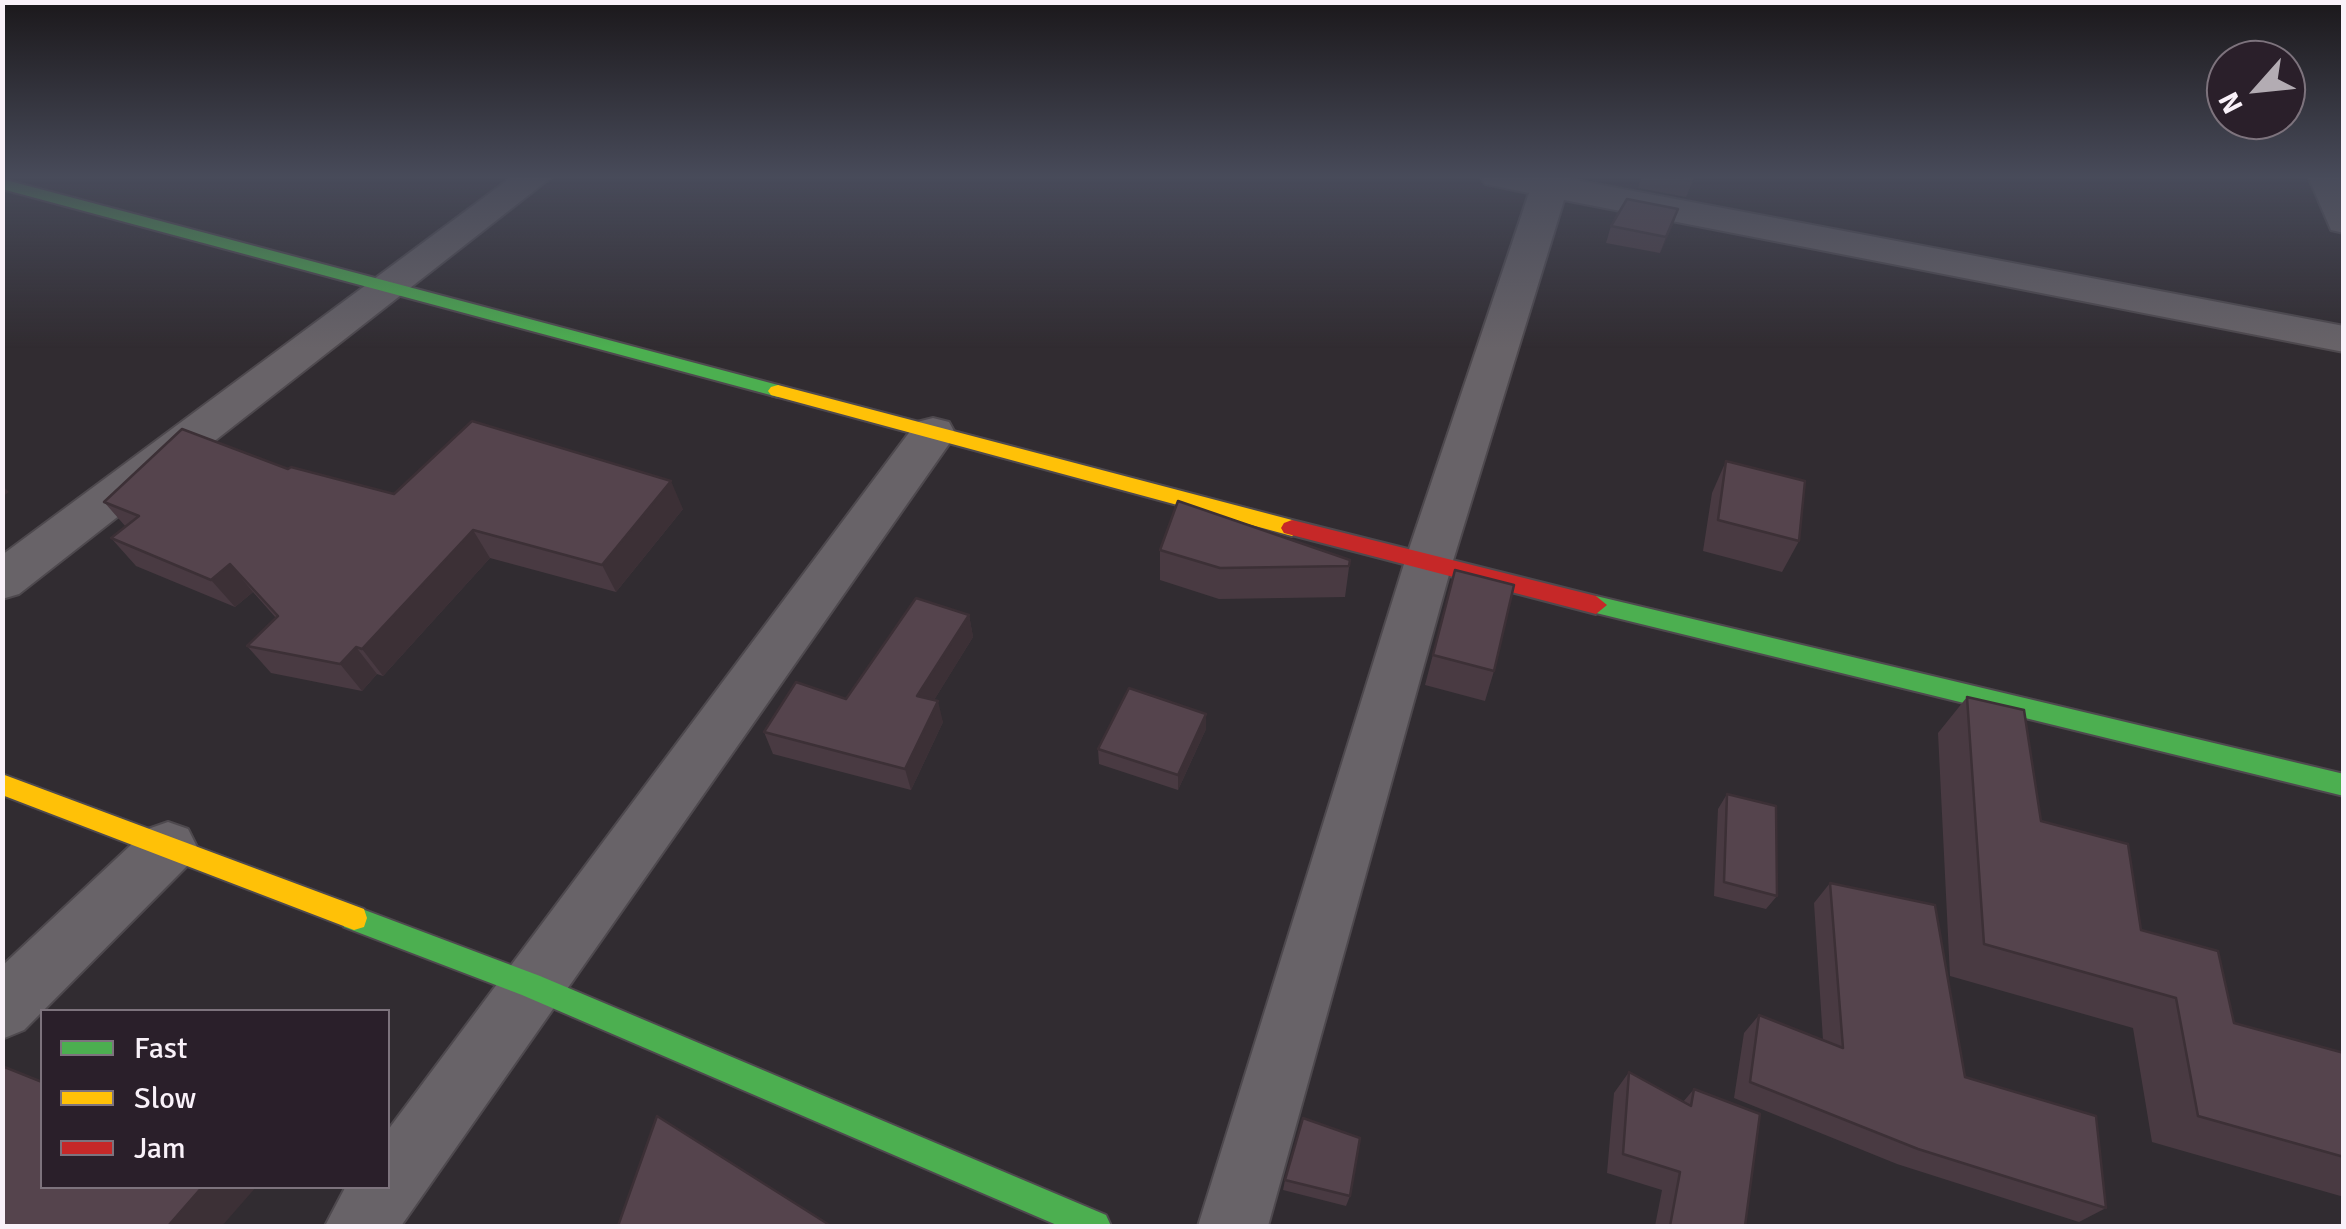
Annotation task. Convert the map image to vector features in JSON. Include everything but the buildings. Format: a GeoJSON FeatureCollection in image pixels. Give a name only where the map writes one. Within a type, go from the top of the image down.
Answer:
{"type":"FeatureCollection","features":[{"type":"Feature","properties":{"kind":"street"},"geometry":{"type":"LineString","coordinates":[[188,233],[1428,564],[2344,785]]}},
{"type":"Feature","properties":{"kind":"street"},"geometry":{"type":"LineString","coordinates":[[2,581],[462,233]]}},
{"type":"Feature","properties":{"kind":"street"},"geometry":{"type":"LineString","coordinates":[[1233,1226],[1428,564],[1535,233]]}},
{"type":"Feature","properties":{"kind":"street"},"geometry":{"type":"LineString","coordinates":[[1816,233],[2344,338]]}},
{"type":"Feature","properties":{"kind":"street"},"geometry":{"type":"LineString","coordinates":[[390,1183],[530,985],[934,433]]}},
{"type":"Feature","properties":{"kind":"street"},"geometry":{"type":"LineString","coordinates":[[2,784],[530,985],[1095,1226]]}},
{"type":"Feature","properties":{"kind":"street"},"geometry":{"type":"LineString","coordinates":[[2,1009],[168,846]]}},
{"type":"Feature","properties":{"kind":"street"},"geometry":{"type":"LineString","coordinates":[[360,1226],[386,1189]]}},
{"type":"Feature","properties":{"kind":"traffic: fast"},"geometry":{"type":"LineString","coordinates":[[187,233],[778,391]]}},
{"type":"Feature","properties":{"kind":"traffic: fast"},"geometry":{"type":"LineString","coordinates":[[1596,605],[2344,785]]}},
{"type":"Feature","properties":{"kind":"traffic: fast"},"geometry":{"type":"LineString","coordinates":[[354,918],[530,985],[1095,1226]]}},
{"type":"Feature","properties":{"kind":"traffic: slow"},"geometry":{"type":"LineString","coordinates":[[778,391],[1292,528]]}},
{"type":"Feature","properties":{"kind":"traffic: slow"},"geometry":{"type":"LineString","coordinates":[[2,784],[354,918]]}},
{"type":"Feature","properties":{"kind":"traffic: jam"},"geometry":{"type":"LineString","coordinates":[[1292,528],[1596,605]]}}]}
